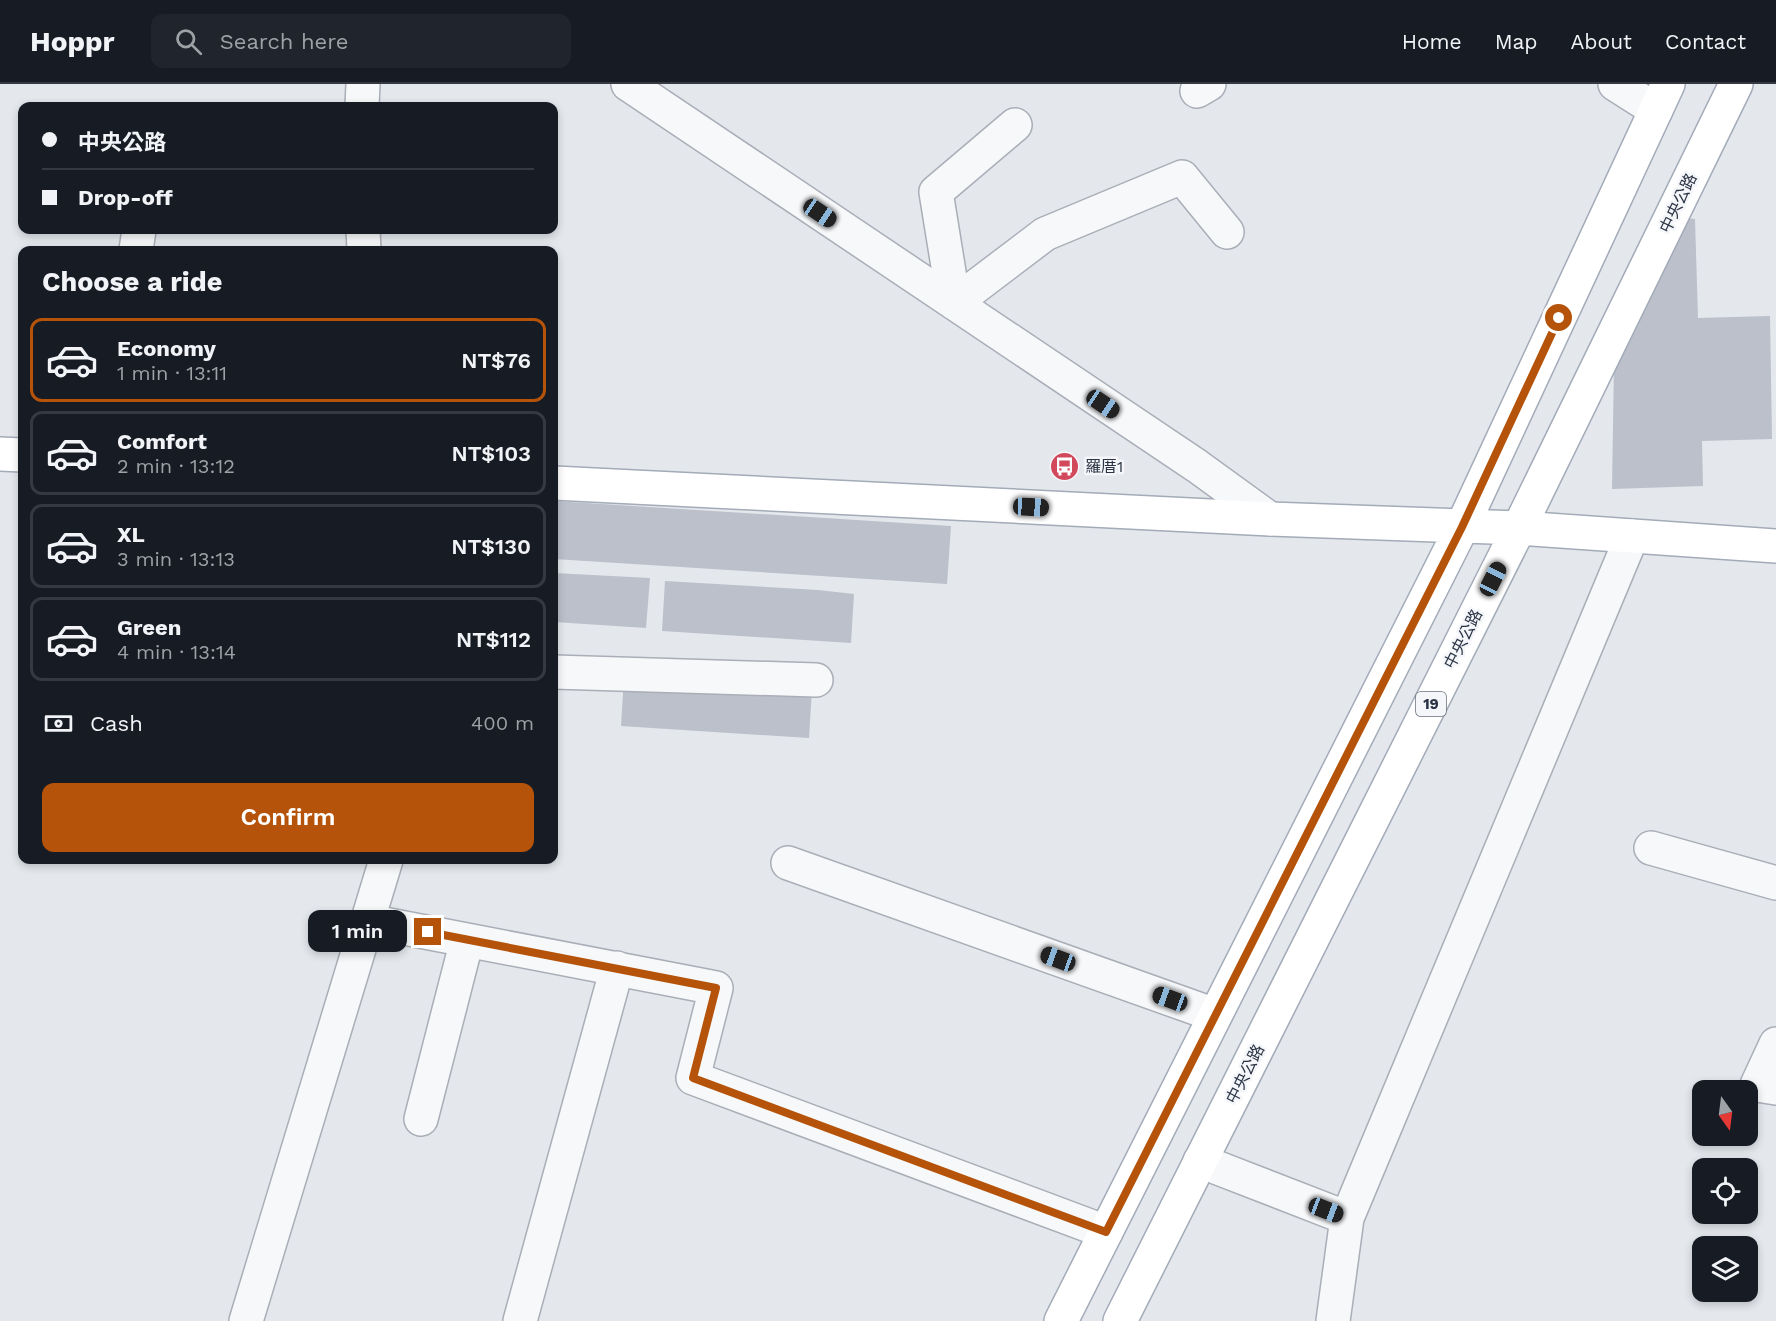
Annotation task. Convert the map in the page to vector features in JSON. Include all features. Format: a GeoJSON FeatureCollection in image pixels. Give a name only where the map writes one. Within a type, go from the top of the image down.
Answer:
{"type":"FeatureCollection","features":[{"type":"Feature","properties":{"kind":"main road","name":"中央公路"},"geometry":{"type":"LineString","coordinates":[[1120,1321],[1519,528],[1736,84]]}},
{"type":"Feature","properties":{"kind":"main road"},"geometry":{"type":"LineString","coordinates":[[1061,1321],[1462,527],[1662,97]]}},
{"type":"Feature","properties":{"kind":"main road"},"geometry":{"type":"LineString","coordinates":[[0,454],[18,455]]}},
{"type":"Feature","properties":{"kind":"main road"},"geometry":{"type":"LineString","coordinates":[[558,483],[1270,519],[1519,528],[1776,546]]}},
{"type":"Feature","properties":{"kind":"street"},"geometry":{"type":"LineString","coordinates":[[362,102],[363,84]]}},
{"type":"Feature","properties":{"kind":"street"},"geometry":{"type":"LineString","coordinates":[[628,84],[1197,466],[1270,519]]}},
{"type":"Feature","properties":{"kind":"street"},"geometry":{"type":"LineString","coordinates":[[1615,84],[1662,97]]}},
{"type":"Feature","properties":{"kind":"street"},"geometry":{"type":"LineString","coordinates":[[954,303],[936,192],[1015,125]]}},
{"type":"Feature","properties":{"kind":"street"},"geometry":{"type":"LineString","coordinates":[[954,303],[1045,234],[1182,177],[1227,232]]}},
{"type":"Feature","properties":{"kind":"street"},"geometry":{"type":"LineString","coordinates":[[1333,1321],[1347,1218],[1632,536]]}},
{"type":"Feature","properties":{"kind":"street"},"geometry":{"type":"LineString","coordinates":[[558,672],[816,680]]}},
{"type":"Feature","properties":{"kind":"street"},"geometry":{"type":"LineString","coordinates":[[1651,848],[1776,883]]}},
{"type":"Feature","properties":{"kind":"street"},"geometry":{"type":"LineString","coordinates":[[788,863],[1215,1015]]}},
{"type":"Feature","properties":{"kind":"street"},"geometry":{"type":"LineString","coordinates":[[246,1321],[385,864]]}},
{"type":"Feature","properties":{"kind":"street"},"geometry":{"type":"LineString","coordinates":[[368,921],[716,988],[693,1078],[1106,1232]]}},
{"type":"Feature","properties":{"kind":"street"},"geometry":{"type":"LineString","coordinates":[[421,1119],[467,940]]}},
{"type":"Feature","properties":{"kind":"street"},"geometry":{"type":"LineString","coordinates":[[520,1321],[617,968]]}},
{"type":"Feature","properties":{"kind":"street"},"geometry":{"type":"LineString","coordinates":[[1776,1044],[1757,1085],[1776,1088]]}},
{"type":"Feature","properties":{"kind":"street"},"geometry":{"type":"LineString","coordinates":[[1200,1161],[1347,1218]]}},
{"type":"Feature","properties":{"kind":"building"},"geometry":{"type":"Polygon","coordinates":[[[1686,218],[1695,219],[1698,318],[1770,316],[1772,439],[1702,441],[1703,486],[1612,489],[1614,364],[1686,218]]]}},
{"type":"Feature","properties":{"kind":"building"},"geometry":{"type":"Polygon","coordinates":[[[558,501],[951,526],[947,584],[558,559],[558,501]]]}},
{"type":"Feature","properties":{"kind":"building"},"geometry":{"type":"Polygon","coordinates":[[[558,573],[650,578],[646,628],[558,622],[558,573]]]}},
{"type":"Feature","properties":{"kind":"building"},"geometry":{"type":"Polygon","coordinates":[[[665,581],[854,594],[851,643],[662,631],[665,581]]]}},
{"type":"Feature","properties":{"kind":"building"},"geometry":{"type":"Polygon","coordinates":[[[624,677],[812,689],[809,738],[621,726],[624,677]]]}},
{"type":"Feature","properties":{"kind":"place","name":"羅厝1"},"geometry":{"type":"Point","coordinates":[1064,466]}},
{"type":"Feature","properties":{"kind":"route"},"geometry":{"type":"LineString","coordinates":[[428,932],[716,988],[693,1078],[1106,1232],[1462,527],[1559,318]]}}]}
